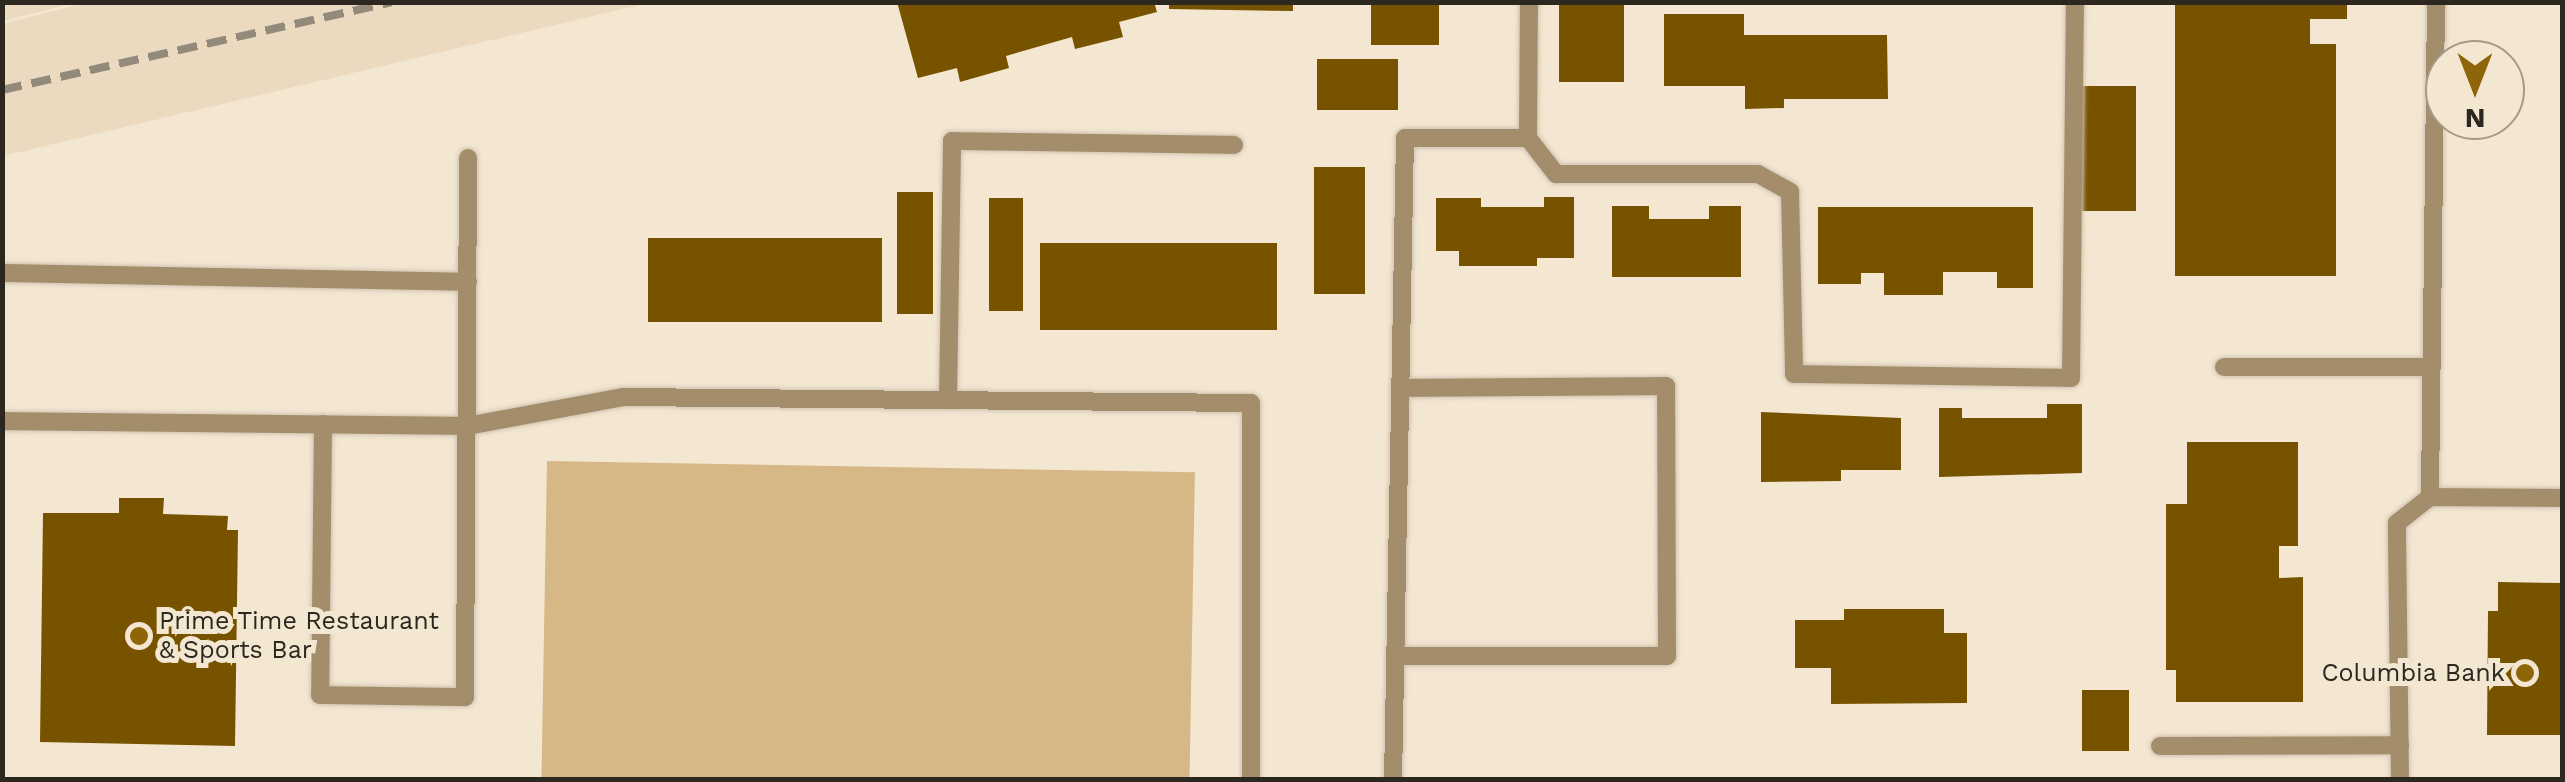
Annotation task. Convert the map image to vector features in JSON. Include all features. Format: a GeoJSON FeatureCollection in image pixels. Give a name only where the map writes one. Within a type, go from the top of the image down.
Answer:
{"type":"FeatureCollection","features":[{"type":"Feature","properties":{"kind":"lane"},"geometry":{"type":"LineString","coordinates":[[1528,2],[1528,138],[1556,174],[1758,174],[1790,192],[1794,374],[2070,378],[2075,2]]}},
{"type":"Feature","properties":{"kind":"lane"},"geometry":{"type":"LineString","coordinates":[[2430,497],[2436,2]]}},
{"type":"Feature","properties":{"kind":"lane"},"geometry":{"type":"LineString","coordinates":[[1393,780],[1405,138],[1528,138]]}},
{"type":"Feature","properties":{"kind":"lane"},"geometry":{"type":"LineString","coordinates":[[948,400],[952,141],[1234,145]]}},
{"type":"Feature","properties":{"kind":"lane"},"geometry":{"type":"LineString","coordinates":[[323,424],[320,695],[465,696],[468,158]]}},
{"type":"Feature","properties":{"kind":"lane"},"geometry":{"type":"LineString","coordinates":[[2,272],[468,282]]}},
{"type":"Feature","properties":{"kind":"lane"},"geometry":{"type":"LineString","coordinates":[[2224,368],[2432,368]]}},
{"type":"Feature","properties":{"kind":"lane"},"geometry":{"type":"LineString","coordinates":[[1395,656],[1667,656],[1666,386],[1400,388]]}},
{"type":"Feature","properties":{"kind":"lane"},"geometry":{"type":"LineString","coordinates":[[2,421],[467,426],[623,398],[1252,403],[1251,780]]}},
{"type":"Feature","properties":{"kind":"lane"},"geometry":{"type":"LineString","coordinates":[[2400,780],[2398,523],[2430,497],[2562,498]]}},
{"type":"Feature","properties":{"kind":"lane"},"geometry":{"type":"LineString","coordinates":[[2160,746],[2400,745]]}},
{"type":"Feature","properties":{"kind":"shaded area"},"geometry":{"type":"Polygon","coordinates":[[[3,2],[73,2],[74,3],[3,21],[3,2]]]}},
{"type":"Feature","properties":{"kind":"shaded area"},"geometry":{"type":"Polygon","coordinates":[[[89,2],[648,3],[3,156],[3,24],[89,2]]]}},
{"type":"Feature","properties":{"kind":"shaded area"},"geometry":{"type":"Polygon","coordinates":[[[547,461],[1195,472],[1190,780],[541,779],[547,461]]]}},
{"type":"Feature","properties":{"kind":"building"},"geometry":{"type":"Polygon","coordinates":[[[897,2],[1154,2],[1157,12],[1119,22],[1123,37],[1075,49],[1072,37],[1006,56],[1009,68],[960,82],[957,68],[918,78],[897,2]]]}},
{"type":"Feature","properties":{"kind":"building"},"geometry":{"type":"Polygon","coordinates":[[[1169,2],[1293,2],[1293,11],[1169,9],[1169,2]]]}},
{"type":"Feature","properties":{"kind":"building"},"geometry":{"type":"Polygon","coordinates":[[[1371,2],[1439,2],[1439,45],[1371,45],[1371,2]]]}},
{"type":"Feature","properties":{"kind":"building"},"geometry":{"type":"Polygon","coordinates":[[[1559,2],[1624,2],[1624,82],[1559,82],[1559,2]]]}},
{"type":"Feature","properties":{"kind":"building"},"geometry":{"type":"Polygon","coordinates":[[[2175,2],[2347,2],[2347,19],[2310,19],[2310,44],[2336,44],[2336,276],[2175,276],[2175,2]]]}},
{"type":"Feature","properties":{"kind":"building"},"geometry":{"type":"Polygon","coordinates":[[[1664,14],[1744,14],[1744,35],[1887,35],[1888,99],[1784,99],[1784,108],[1745,109],[1745,86],[1664,86],[1664,14]]]}},
{"type":"Feature","properties":{"kind":"building"},"geometry":{"type":"Polygon","coordinates":[[[1317,59],[1398,59],[1398,110],[1317,110],[1317,59]]]}},
{"type":"Feature","properties":{"kind":"building"},"geometry":{"type":"Polygon","coordinates":[[[2082,86],[2136,86],[2136,211],[2082,211],[2082,86]]]}},
{"type":"Feature","properties":{"kind":"building"},"geometry":{"type":"Polygon","coordinates":[[[1314,167],[1365,167],[1365,294],[1314,294],[1314,167]]]}},
{"type":"Feature","properties":{"kind":"building"},"geometry":{"type":"Polygon","coordinates":[[[897,192],[933,192],[933,314],[897,314],[897,192]]]}},
{"type":"Feature","properties":{"kind":"building"},"geometry":{"type":"Polygon","coordinates":[[[1544,197],[1574,197],[1574,258],[1537,258],[1537,266],[1459,266],[1459,251],[1436,251],[1436,198],[1481,198],[1481,207],[1544,207],[1544,197]]]}},
{"type":"Feature","properties":{"kind":"building"},"geometry":{"type":"Polygon","coordinates":[[[989,198],[1023,198],[1023,311],[989,311],[989,198]]]}},
{"type":"Feature","properties":{"kind":"building"},"geometry":{"type":"Polygon","coordinates":[[[1612,206],[1649,206],[1649,219],[1709,219],[1709,206],[1741,206],[1741,277],[1612,277],[1612,206]]]}},
{"type":"Feature","properties":{"kind":"building"},"geometry":{"type":"Polygon","coordinates":[[[1818,207],[2033,207],[2033,288],[1997,288],[1997,272],[1943,272],[1943,295],[1884,295],[1884,273],[1861,273],[1861,284],[1818,284],[1818,207]]]}},
{"type":"Feature","properties":{"kind":"building"},"geometry":{"type":"Polygon","coordinates":[[[648,238],[882,238],[882,322],[648,322],[648,238]]]}},
{"type":"Feature","properties":{"kind":"building"},"geometry":{"type":"Polygon","coordinates":[[[1040,243],[1277,243],[1277,330],[1040,330],[1040,243]]]}},
{"type":"Feature","properties":{"kind":"building"},"geometry":{"type":"Polygon","coordinates":[[[2047,404],[2082,404],[2082,473],[1939,477],[1939,408],[1962,408],[1962,418],[2047,418],[2047,404]]]}},
{"type":"Feature","properties":{"kind":"building"},"geometry":{"type":"Polygon","coordinates":[[[1761,412],[1901,418],[1901,470],[1841,470],[1841,481],[1761,482],[1761,412]]]}},
{"type":"Feature","properties":{"kind":"building"},"geometry":{"type":"Polygon","coordinates":[[[2187,442],[2298,442],[2298,546],[2279,546],[2279,578],[2303,577],[2303,702],[2176,702],[2176,670],[2166,670],[2166,504],[2187,504],[2187,442]]]}},
{"type":"Feature","properties":{"kind":"building","name":"Prime Time Restaurant & Sports Bar"},"geometry":{"type":"Polygon","coordinates":[[[119,498],[164,498],[163,514],[228,516],[227,530],[238,530],[235,746],[40,742],[43,513],[119,513],[119,498]]]}},
{"type":"Feature","properties":{"kind":"building","name":"Columbia Bank"},"geometry":{"type":"Polygon","coordinates":[[[2498,582],[2562,583],[2562,735],[2487,735],[2488,611],[2498,611],[2498,582]]]}},
{"type":"Feature","properties":{"kind":"building"},"geometry":{"type":"Polygon","coordinates":[[[1844,609],[1944,609],[1944,633],[1967,633],[1967,703],[1831,704],[1831,668],[1795,668],[1795,620],[1844,620],[1844,609]]]}},
{"type":"Feature","properties":{"kind":"building"},"geometry":{"type":"Polygon","coordinates":[[[2082,690],[2129,690],[2129,751],[2082,751],[2082,690]]]}},
{"type":"Feature","properties":{"kind":"railway"},"geometry":{"type":"LineString","coordinates":[[2,90],[391,2]]}},
{"type":"Feature","properties":{"kind":"place","name":"Prime Time Restaurant & Sports Bar"},"geometry":{"type":"Point","coordinates":[139,636]}},
{"type":"Feature","properties":{"kind":"place","name":"Columbia Bank"},"geometry":{"type":"Point","coordinates":[2525,673]}}]}
